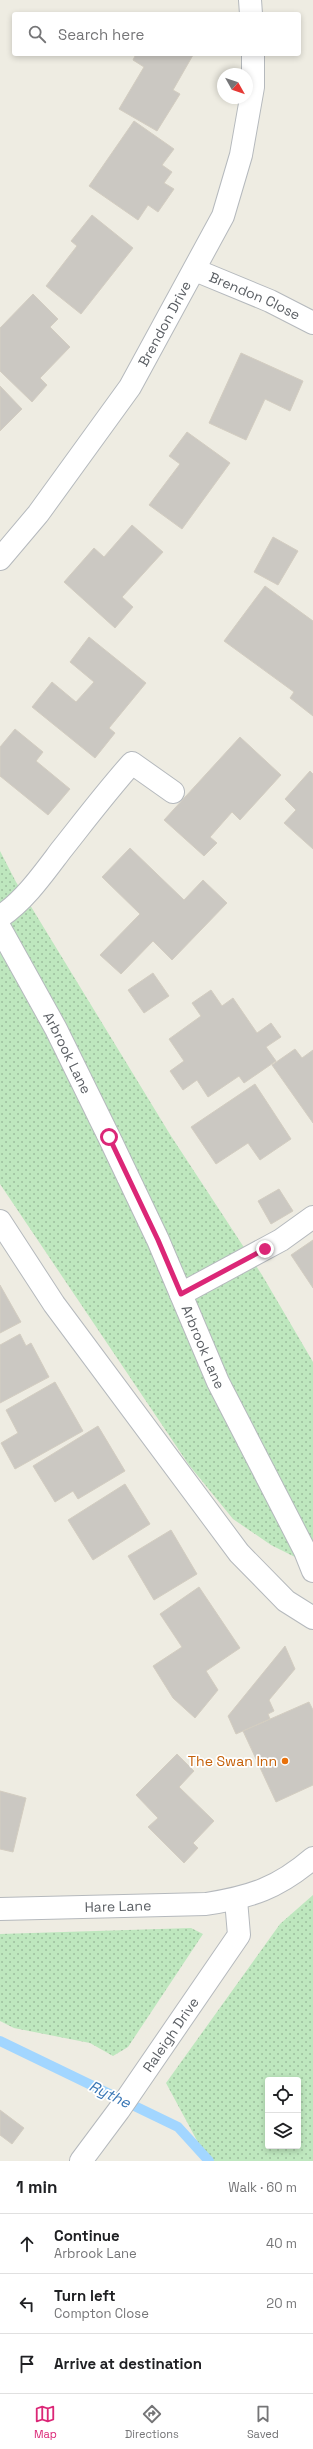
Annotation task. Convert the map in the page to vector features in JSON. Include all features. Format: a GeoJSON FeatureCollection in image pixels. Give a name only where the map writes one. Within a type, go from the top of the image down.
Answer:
{"type":"FeatureCollection","features":[{"type":"Feature","properties":{"kind":"street"},"geometry":{"type":"LineString","coordinates":[[250,0],[251,12]]}},
{"type":"Feature","properties":{"kind":"street","name":"Brendon Drive"},"geometry":{"type":"LineString","coordinates":[[0,558],[38,514],[130,387],[195,270],[223,216],[241,155],[254,87],[253,56]]}},
{"type":"Feature","properties":{"kind":"street","name":"Brendon Close"},"geometry":{"type":"LineString","coordinates":[[195,270],[270,301],[313,322]]}},
{"type":"Feature","properties":{"kind":"street"},"geometry":{"type":"LineString","coordinates":[[0,917],[14,908],[40,878],[109,789],[132,763],[173,792]]}},
{"type":"Feature","properties":{"kind":"street","name":"Arbrook Lane"},"geometry":{"type":"LineString","coordinates":[[0,928],[59,1036],[158,1240],[218,1382],[305,1551],[313,1571]]}},
{"type":"Feature","properties":{"kind":"street"},"geometry":{"type":"LineString","coordinates":[[181,1294],[280,1240],[313,1217]]}},
{"type":"Feature","properties":{"kind":"street"},"geometry":{"type":"LineString","coordinates":[[0,1221],[54,1304],[239,1553],[286,1601],[313,1618]]}},
{"type":"Feature","properties":{"kind":"street","name":"Hare Lane"},"geometry":{"type":"LineString","coordinates":[[0,1909],[206,1904],[236,1900],[274,1887],[313,1858]]}},
{"type":"Feature","properties":{"kind":"street","name":"Raleigh Drive"},"geometry":{"type":"LineString","coordinates":[[81,2161],[119,2110],[238,1935],[236,1900]]}},
{"type":"Feature","properties":{"kind":"green space"},"geometry":{"type":"Polygon","coordinates":[[[0,851],[16,882],[171,1136],[262,1275],[313,1362],[313,1566],[271,1545],[233,1519],[189,1465],[0,1184],[0,851]]]}},
{"type":"Feature","properties":{"kind":"green space"},"geometry":{"type":"Polygon","coordinates":[[[313,1895],[313,2161],[208,2161],[166,2083],[280,1924],[313,1895]]]}},
{"type":"Feature","properties":{"kind":"green space"},"geometry":{"type":"Polygon","coordinates":[[[191,1928],[203,1934],[128,2047],[113,2056],[90,2043],[14,2028],[0,2021],[0,1934],[191,1928]]]}},
{"type":"Feature","properties":{"kind":"building"},"geometry":{"type":"Polygon","coordinates":[[[135,56],[192,56],[173,90],[180,94],[157,131],[119,109],[144,67],[133,60],[135,56]]]}},
{"type":"Feature","properties":{"kind":"building"},"geometry":{"type":"Polygon","coordinates":[[[134,121],[174,149],[162,165],[172,172],[164,183],[174,189],[158,212],[148,205],[138,220],[89,186],[134,121]]]}},
{"type":"Feature","properties":{"kind":"building"},"geometry":{"type":"Polygon","coordinates":[[[92,215],[133,248],[81,314],[46,286],[77,246],[71,241],[92,215]]]}},
{"type":"Feature","properties":{"kind":"building"},"geometry":{"type":"Polygon","coordinates":[[[33,294],[58,319],[50,327],[70,347],[40,378],[47,385],[32,402],[0,371],[0,328],[33,294]]]}},
{"type":"Feature","properties":{"kind":"building"},"geometry":{"type":"Polygon","coordinates":[[[241,353],[303,381],[290,411],[265,399],[246,440],[209,423],[241,353]]]}},
{"type":"Feature","properties":{"kind":"building"},"geometry":{"type":"Polygon","coordinates":[[[0,386],[22,409],[0,431],[0,386]]]}},
{"type":"Feature","properties":{"kind":"building"},"geometry":{"type":"Polygon","coordinates":[[[187,432],[230,463],[182,529],[149,505],[180,464],[169,456],[187,432]]]}},
{"type":"Feature","properties":{"kind":"building"},"geometry":{"type":"Polygon","coordinates":[[[132,525],[163,552],[122,597],[133,607],[115,628],[64,582],[94,548],[104,557],[132,525]]]}},
{"type":"Feature","properties":{"kind":"building"},"geometry":{"type":"Polygon","coordinates":[[[273,537],[298,551],[278,585],[254,572],[273,537]]]}},
{"type":"Feature","properties":{"kind":"building"},"geometry":{"type":"Polygon","coordinates":[[[265,586],[313,621],[313,716],[290,698],[294,692],[224,641],[265,586]]]}},
{"type":"Feature","properties":{"kind":"building"},"geometry":{"type":"Polygon","coordinates":[[[89,637],[146,683],[109,728],[115,733],[95,758],[32,707],[52,682],[76,702],[94,682],[70,662],[89,637]]]}},
{"type":"Feature","properties":{"kind":"building"},"geometry":{"type":"Polygon","coordinates":[[[15,729],[43,752],[36,761],[70,789],[48,815],[0,776],[0,747],[15,729]]]}},
{"type":"Feature","properties":{"kind":"building"},"geometry":{"type":"Polygon","coordinates":[[[240,737],[281,775],[240,820],[232,812],[210,837],[217,843],[204,856],[164,820],[240,737]]]}},
{"type":"Feature","properties":{"kind":"building"},"geometry":{"type":"Polygon","coordinates":[[[310,771],[313,774],[313,849],[284,823],[296,810],[285,799],[310,771]]]}},
{"type":"Feature","properties":{"kind":"building"},"geometry":{"type":"Polygon","coordinates":[[[130,848],[184,900],[203,880],[227,903],[172,960],[153,941],[121,974],[100,955],[140,914],[102,877],[130,848]]]}},
{"type":"Feature","properties":{"kind":"building"},"geometry":{"type":"Polygon","coordinates":[[[153,973],[169,996],[144,1013],[128,990],[153,973]]]}},
{"type":"Feature","properties":{"kind":"building"},"geometry":{"type":"Polygon","coordinates":[[[211,990],[222,1006],[233,998],[257,1033],[271,1023],[281,1037],[266,1047],[276,1061],[244,1083],[239,1076],[208,1097],[197,1080],[183,1090],[170,1071],[184,1061],[169,1039],[201,1016],[192,1003],[211,990]]]}},
{"type":"Feature","properties":{"kind":"building"},"geometry":{"type":"Polygon","coordinates":[[[295,1049],[302,1058],[313,1050],[313,1123],[272,1065],[295,1049]]]}},
{"type":"Feature","properties":{"kind":"building"},"geometry":{"type":"Polygon","coordinates":[[[255,1084],[291,1139],[260,1160],[248,1143],[216,1164],[191,1127],[255,1084]]]}},
{"type":"Feature","properties":{"kind":"building"},"geometry":{"type":"Polygon","coordinates":[[[279,1189],[293,1211],[271,1224],[258,1201],[279,1189]]]}},
{"type":"Feature","properties":{"kind":"building"},"geometry":{"type":"Polygon","coordinates":[[[313,1240],[313,1288],[291,1255],[313,1240]]]}},
{"type":"Feature","properties":{"kind":"building"},"geometry":{"type":"Polygon","coordinates":[[[0,1285],[21,1322],[0,1333],[0,1285]]]}},
{"type":"Feature","properties":{"kind":"building"},"geometry":{"type":"Polygon","coordinates":[[[20,1334],[26,1346],[31,1343],[49,1377],[0,1403],[0,1345],[20,1334]]]}},
{"type":"Feature","properties":{"kind":"building"},"geometry":{"type":"Polygon","coordinates":[[[55,1382],[83,1431],[15,1469],[1,1443],[18,1433],[6,1410],[55,1382]]]}},
{"type":"Feature","properties":{"kind":"building"},"geometry":{"type":"Polygon","coordinates":[[[98,1426],[125,1471],[78,1499],[73,1491],[55,1502],[33,1466],[98,1426]]]}},
{"type":"Feature","properties":{"kind":"building"},"geometry":{"type":"Polygon","coordinates":[[[125,1484],[150,1524],[93,1560],[68,1520],[125,1484]]]}},
{"type":"Feature","properties":{"kind":"building"},"geometry":{"type":"Polygon","coordinates":[[[171,1530],[197,1574],[154,1600],[128,1556],[171,1530]]]}},
{"type":"Feature","properties":{"kind":"building"},"geometry":{"type":"Polygon","coordinates":[[[199,1587],[240,1648],[206,1671],[218,1690],[195,1718],[173,1698],[153,1666],[182,1647],[160,1614],[199,1587]]]}},
{"type":"Feature","properties":{"kind":"building"},"geometry":{"type":"Polygon","coordinates":[[[285,1646],[295,1669],[269,1700],[274,1711],[268,1714],[270,1719],[236,1734],[228,1716],[285,1646]]]}},
{"type":"Feature","properties":{"kind":"building","name":"The Swan Inn"},"geometry":{"type":"Polygon","coordinates":[[[309,1702],[313,1710],[313,1785],[276,1802],[243,1731],[309,1702]]]}},
{"type":"Feature","properties":{"kind":"building"},"geometry":{"type":"Polygon","coordinates":[[[177,1754],[194,1771],[179,1787],[214,1821],[193,1843],[198,1848],[184,1863],[148,1827],[158,1818],[136,1795],[177,1754]]]}},
{"type":"Feature","properties":{"kind":"building"},"geometry":{"type":"Polygon","coordinates":[[[0,1791],[26,1798],[13,1852],[0,1849],[0,1791]]]}},
{"type":"Feature","properties":{"kind":"building"},"geometry":{"type":"Polygon","coordinates":[[[0,2110],[24,2128],[12,2144],[0,2135],[0,2110]]]}},
{"type":"Feature","properties":{"kind":"waterway","name":"Rythe"},"geometry":{"type":"LineString","coordinates":[[0,2041],[178,2127],[209,2161]]}},
{"type":"Feature","properties":{"kind":"place","name":"The Swan Inn"},"geometry":{"type":"Point","coordinates":[285,1761]}},
{"type":"Feature","properties":{"kind":"route"},"geometry":{"type":"LineString","coordinates":[[109,1137],[158,1240],[181,1294],[265,1249]]}}]}
